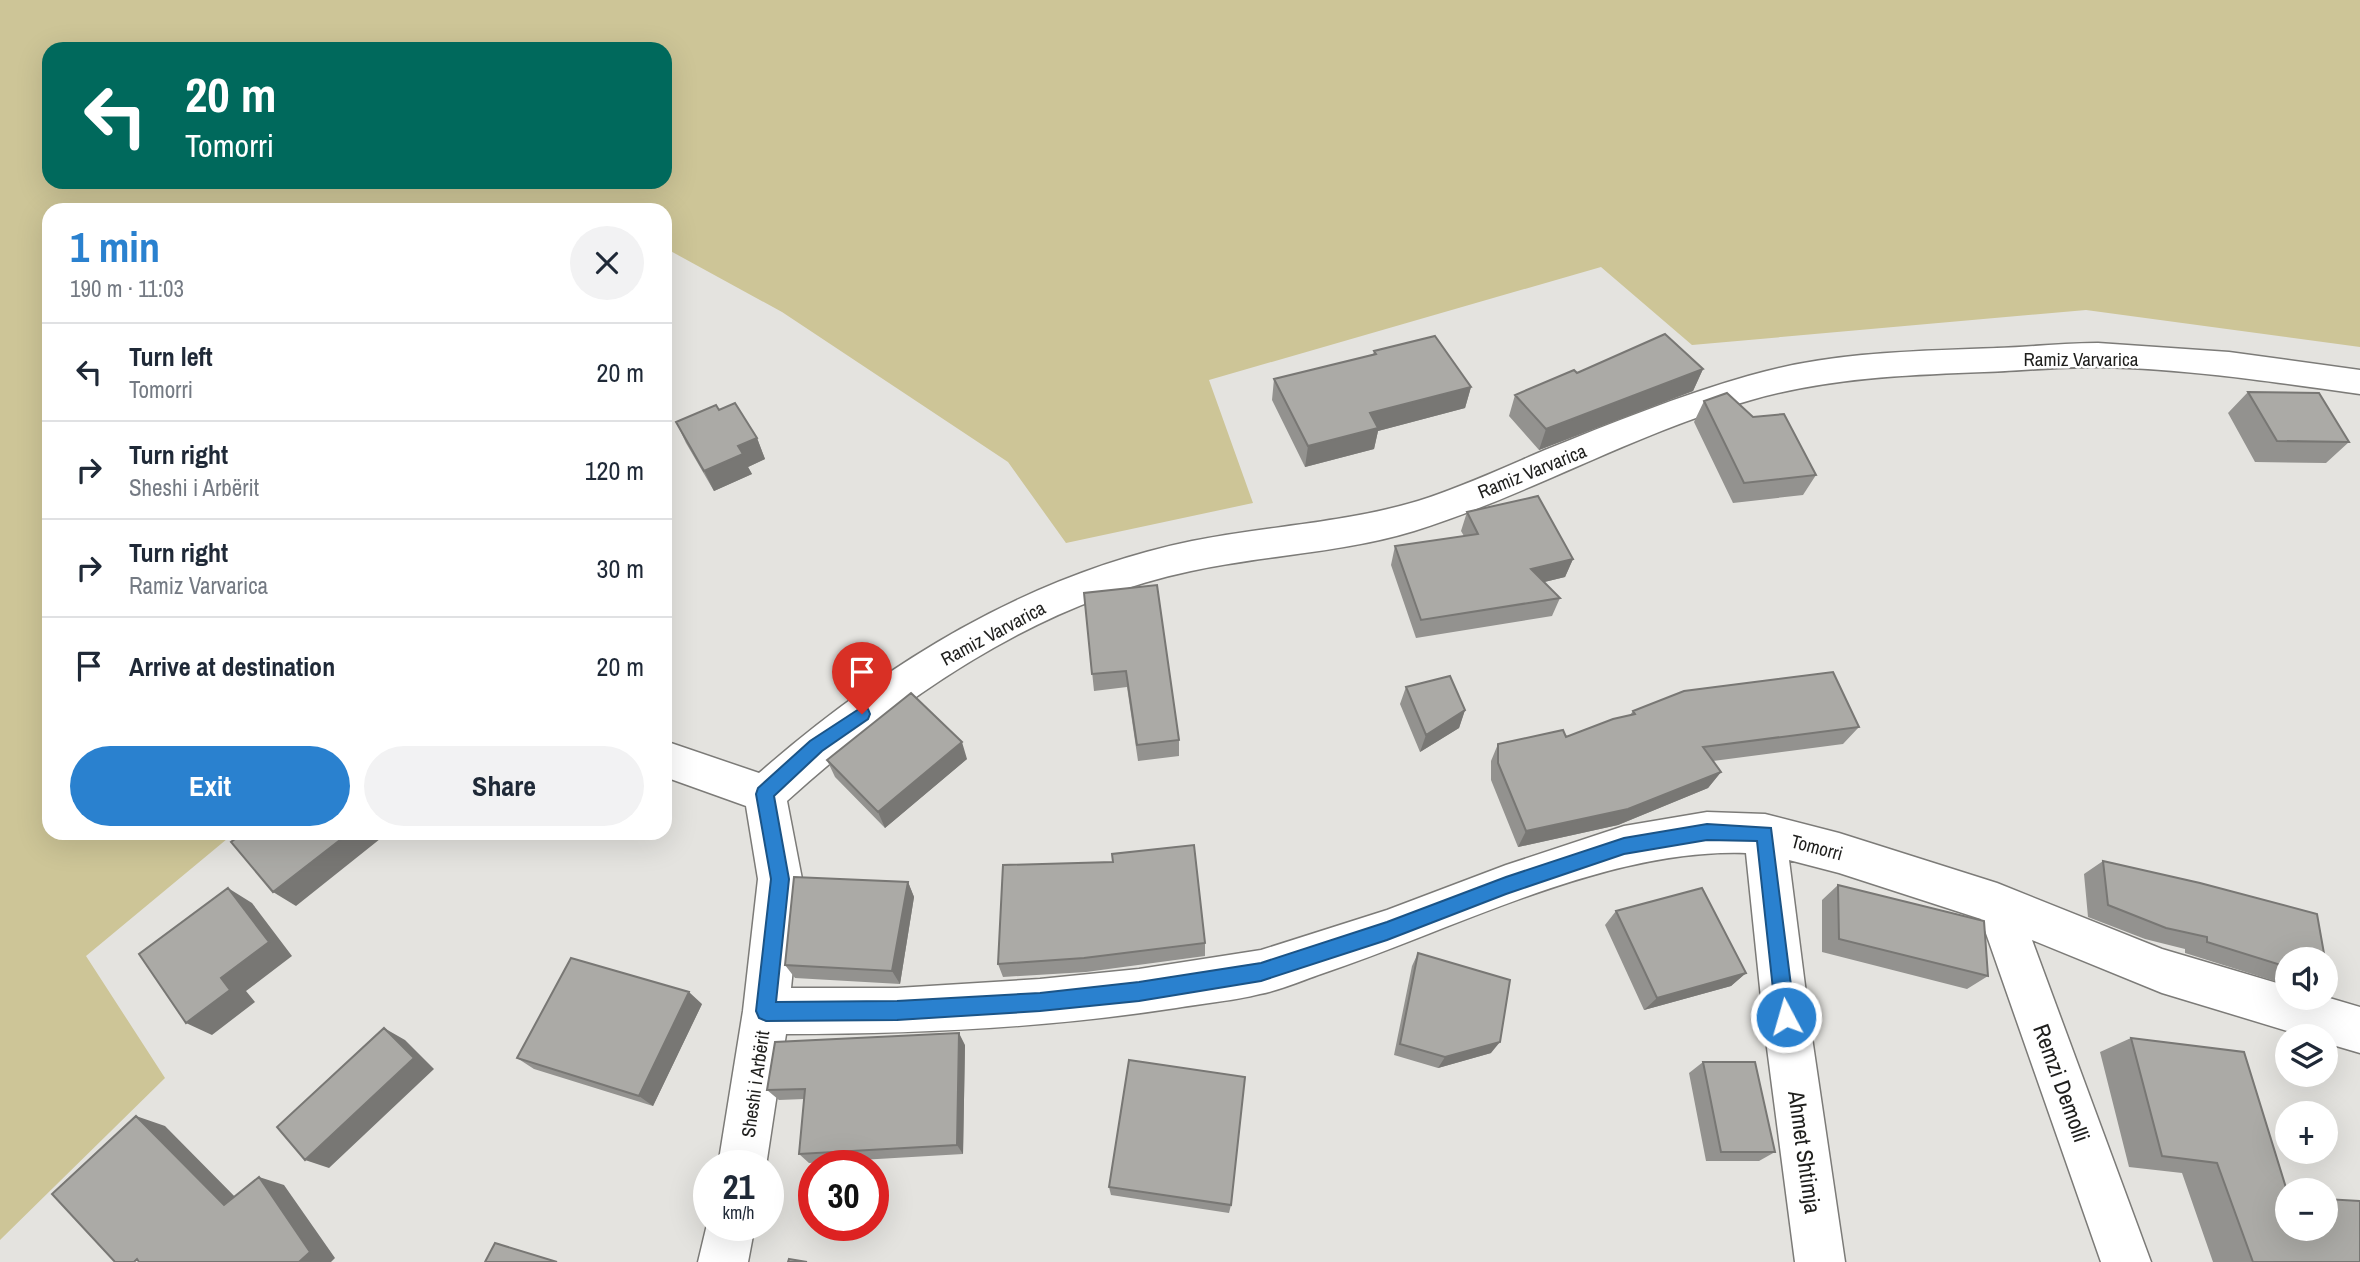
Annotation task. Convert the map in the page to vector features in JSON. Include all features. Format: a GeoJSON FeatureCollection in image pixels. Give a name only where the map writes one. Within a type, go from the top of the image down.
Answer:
{"type":"FeatureCollection","features":[{"type":"Feature","properties":{"kind":"street","name":"Ramiz Varvarica"},"geometry":{"type":"LineString","coordinates":[[765,794],[816,746],[862,714],[951,653],[1035,608],[1105,580],[1188,557],[1332,534],[1403,519],[1470,497],[1679,412],[1750,388],[1822,371],[1883,363],[2097,355],[2260,367],[2360,382]]}},
{"type":"Feature","properties":{"kind":"street"},"geometry":{"type":"LineString","coordinates":[[672,761],[765,794]]}},
{"type":"Feature","properties":{"kind":"street","name":"Sheshi i Arbërit"},"geometry":{"type":"LineString","coordinates":[[744,1150],[766,1011],[780,879],[765,794]]}},
{"type":"Feature","properties":{"kind":"street","name":"Tomorri"},"geometry":{"type":"LineString","coordinates":[[766,1011],[897,1011],[1040,1002],[1139,991],[1261,972],[1387,931],[1506,885],[1624,846],[1707,832],[1765,834],[1839,853],[1997,904],[2162,971],[2360,1030]]}},
{"type":"Feature","properties":{"kind":"street","name":"Ahmet Shtimja"},"geometry":{"type":"LineString","coordinates":[[1765,834],[1786,1017],[1820,1262]]}},
{"type":"Feature","properties":{"kind":"street","name":"Remzi Demolli"},"geometry":{"type":"LineString","coordinates":[[1997,904],[2126,1262]]}},
{"type":"Feature","properties":{"kind":"street"},"geometry":{"type":"LineString","coordinates":[[723,1262],[727,1241]]}},
{"type":"Feature","properties":{"kind":"shaded area"},"geometry":{"type":"Polygon","coordinates":[[[0,0],[2360,0],[2360,347],[2086,310],[1692,345],[1601,267],[1209,380],[1253,503],[1066,543],[1008,462],[782,312],[672,252],[672,203],[42,203],[42,840],[226,840],[86,956],[165,1078],[0,1240],[0,0]]]}},
{"type":"Feature","properties":{"kind":"building"},"geometry":{"type":"Polygon","coordinates":[[[1665,334],[1703,369],[1546,429],[1515,395],[1574,370],[1577,373],[1665,334]]]}},
{"type":"Feature","properties":{"kind":"building"},"geometry":{"type":"Polygon","coordinates":[[[1435,336],[1471,387],[1370,413],[1378,428],[1308,446],[1274,379],[1376,354],[1374,351],[1435,336]]]}},
{"type":"Feature","properties":{"kind":"building"},"geometry":{"type":"Polygon","coordinates":[[[2248,392],[2319,393],[2349,442],[2277,441],[2248,392]]]}},
{"type":"Feature","properties":{"kind":"building"},"geometry":{"type":"Polygon","coordinates":[[[1727,393],[1753,417],[1784,414],[1816,475],[1744,483],[1704,401],[1727,393]]]}},
{"type":"Feature","properties":{"kind":"building"},"geometry":{"type":"Polygon","coordinates":[[[735,403],[757,438],[738,446],[743,454],[704,471],[676,422],[716,405],[719,410],[735,403]]]}},
{"type":"Feature","properties":{"kind":"building"},"geometry":{"type":"Polygon","coordinates":[[[1538,496],[1573,559],[1531,569],[1560,598],[1421,620],[1395,546],[1478,534],[1467,512],[1538,496]]]}},
{"type":"Feature","properties":{"kind":"building"},"geometry":{"type":"Polygon","coordinates":[[[1157,585],[1179,740],[1137,745],[1126,671],[1092,674],[1084,593],[1157,585]]]}},
{"type":"Feature","properties":{"kind":"building"},"geometry":{"type":"Polygon","coordinates":[[[1833,672],[1859,727],[1703,747],[1721,772],[1628,809],[1526,831],[1498,763],[1498,744],[1563,730],[1566,737],[1613,719],[1635,714],[1633,711],[1684,691],[1833,672]]]}},
{"type":"Feature","properties":{"kind":"building"},"geometry":{"type":"Polygon","coordinates":[[[1450,676],[1465,710],[1426,735],[1406,687],[1450,676]]]}},
{"type":"Feature","properties":{"kind":"building"},"geometry":{"type":"Polygon","coordinates":[[[911,693],[962,742],[878,812],[827,760],[911,693]]]}},
{"type":"Feature","properties":{"kind":"building"},"geometry":{"type":"Polygon","coordinates":[[[234,840],[340,840],[273,892],[231,842],[234,840]]]}},
{"type":"Feature","properties":{"kind":"building"},"geometry":{"type":"Polygon","coordinates":[[[1194,845],[1205,943],[1084,958],[998,964],[1003,865],[1113,862],[1112,854],[1194,845]]]}},
{"type":"Feature","properties":{"kind":"building"},"geometry":{"type":"Polygon","coordinates":[[[2103,861],[2317,914],[2323,947],[2275,947],[2275,963],[2207,942],[2207,937],[2166,928],[2108,905],[2103,861]]]}},
{"type":"Feature","properties":{"kind":"building"},"geometry":{"type":"Polygon","coordinates":[[[794,877],[908,882],[892,971],[785,965],[794,877]]]}},
{"type":"Feature","properties":{"kind":"building"},"geometry":{"type":"Polygon","coordinates":[[[1838,885],[1984,921],[1988,976],[1839,939],[1838,885]]]}},
{"type":"Feature","properties":{"kind":"building"},"geometry":{"type":"Polygon","coordinates":[[[228,888],[269,942],[221,978],[230,990],[186,1023],[139,954],[228,888]]]}},
{"type":"Feature","properties":{"kind":"building"},"geometry":{"type":"Polygon","coordinates":[[[1702,888],[1746,973],[1657,998],[1616,911],[1702,888]]]}},
{"type":"Feature","properties":{"kind":"building"},"geometry":{"type":"Polygon","coordinates":[[[1418,953],[1510,980],[1500,1042],[1445,1057],[1400,1044],[1418,953]]]}},
{"type":"Feature","properties":{"kind":"building"},"geometry":{"type":"Polygon","coordinates":[[[571,958],[689,992],[639,1096],[517,1058],[571,958]]]}},
{"type":"Feature","properties":{"kind":"building"},"geometry":{"type":"Polygon","coordinates":[[[384,1028],[414,1058],[305,1160],[277,1127],[384,1028]]]}},
{"type":"Feature","properties":{"kind":"building"},"geometry":{"type":"Polygon","coordinates":[[[959,1033],[957,1145],[869,1150],[799,1150],[805,1089],[767,1090],[775,1042],[959,1033]]]}},
{"type":"Feature","properties":{"kind":"building"},"geometry":{"type":"Polygon","coordinates":[[[2131,1038],[2244,1052],[2275,1152],[2275,1164],[2279,1164],[2283,1178],[2275,1178],[2275,1241],[2338,1241],[2338,1200],[2360,1201],[2360,1262],[2253,1262],[2217,1163],[2162,1156],[2131,1038]]]}},
{"type":"Feature","properties":{"kind":"building"},"geometry":{"type":"Polygon","coordinates":[[[1129,1060],[1245,1077],[1231,1205],[1109,1187],[1129,1060]]]}},
{"type":"Feature","properties":{"kind":"building"},"geometry":{"type":"Polygon","coordinates":[[[1703,1062],[1755,1062],[1775,1152],[1721,1152],[1703,1062]]]}},
{"type":"Feature","properties":{"kind":"building"},"geometry":{"type":"Polygon","coordinates":[[[136,1116],[224,1205],[259,1177],[310,1252],[299,1262],[139,1262],[137,1259],[134,1262],[115,1262],[52,1194],[136,1116]]]}},
{"type":"Feature","properties":{"kind":"building"},"geometry":{"type":"Polygon","coordinates":[[[495,1243],[557,1262],[485,1262],[495,1243]]]}},
{"type":"Feature","properties":{"kind":"route"},"geometry":{"type":"LineString","coordinates":[[862,714],[816,746],[765,794],[780,879],[766,1011],[897,1011],[1040,1002],[1139,991],[1261,972],[1387,931],[1506,885],[1624,846],[1707,832],[1765,834],[1786,1017]]}}]}
